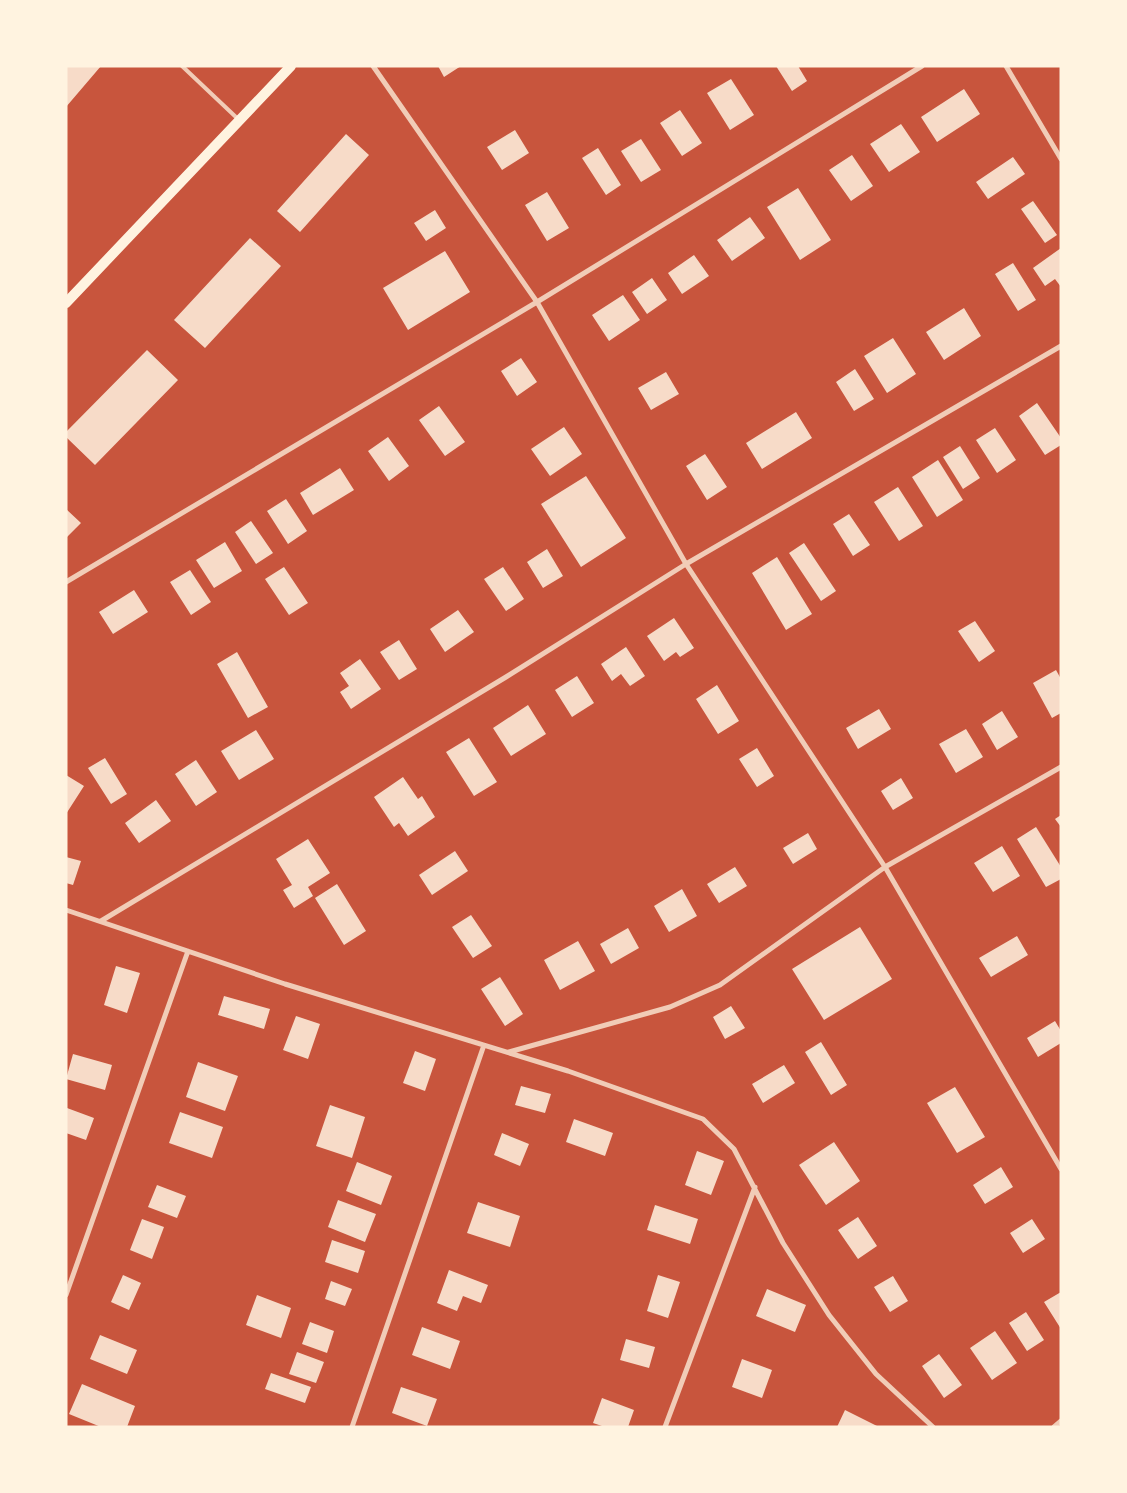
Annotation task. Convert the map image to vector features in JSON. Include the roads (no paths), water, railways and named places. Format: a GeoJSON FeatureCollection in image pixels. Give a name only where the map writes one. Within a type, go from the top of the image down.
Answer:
{"type":"FeatureCollection","features":[{"type":"Feature","properties":{"kind":"main road"},"geometry":{"type":"LineString","coordinates":[[66,303],[291,66]]}},
{"type":"Feature","properties":{"kind":"street"},"geometry":{"type":"LineString","coordinates":[[373,66],[537,302],[686,564],[885,867],[1061,1169]]}},
{"type":"Feature","properties":{"kind":"street"},"geometry":{"type":"LineString","coordinates":[[66,582],[537,302],[922,66]]}},
{"type":"Feature","properties":{"kind":"street"},"geometry":{"type":"LineString","coordinates":[[1006,66],[1061,158]]}},
{"type":"Feature","properties":{"kind":"street"},"geometry":{"type":"LineString","coordinates":[[101,922],[506,677],[686,564],[1061,346]]}},
{"type":"Feature","properties":{"kind":"street"},"geometry":{"type":"LineString","coordinates":[[508,1052],[670,1007],[720,984],[885,867],[1061,767]]}},
{"type":"Feature","properties":{"kind":"street"},"geometry":{"type":"LineString","coordinates":[[66,910],[285,984],[568,1071],[703,1120],[734,1149],[782,1242],[829,1314],[876,1374],[933,1427]]}},
{"type":"Feature","properties":{"kind":"street"},"geometry":{"type":"LineString","coordinates":[[66,1295],[188,951]]}},
{"type":"Feature","properties":{"kind":"street"},"geometry":{"type":"LineString","coordinates":[[352,1427],[484,1045]]}},
{"type":"Feature","properties":{"kind":"street"},"geometry":{"type":"LineString","coordinates":[[666,1427],[755,1187]]}},
{"type":"Feature","properties":{"kind":"street"},"geometry":{"type":"LineString","coordinates":[[1054,1427],[1061,1421]]}},
{"type":"Feature","properties":{"kind":"lane"},"geometry":{"type":"LineString","coordinates":[[182,66],[239,121]]}}]}
